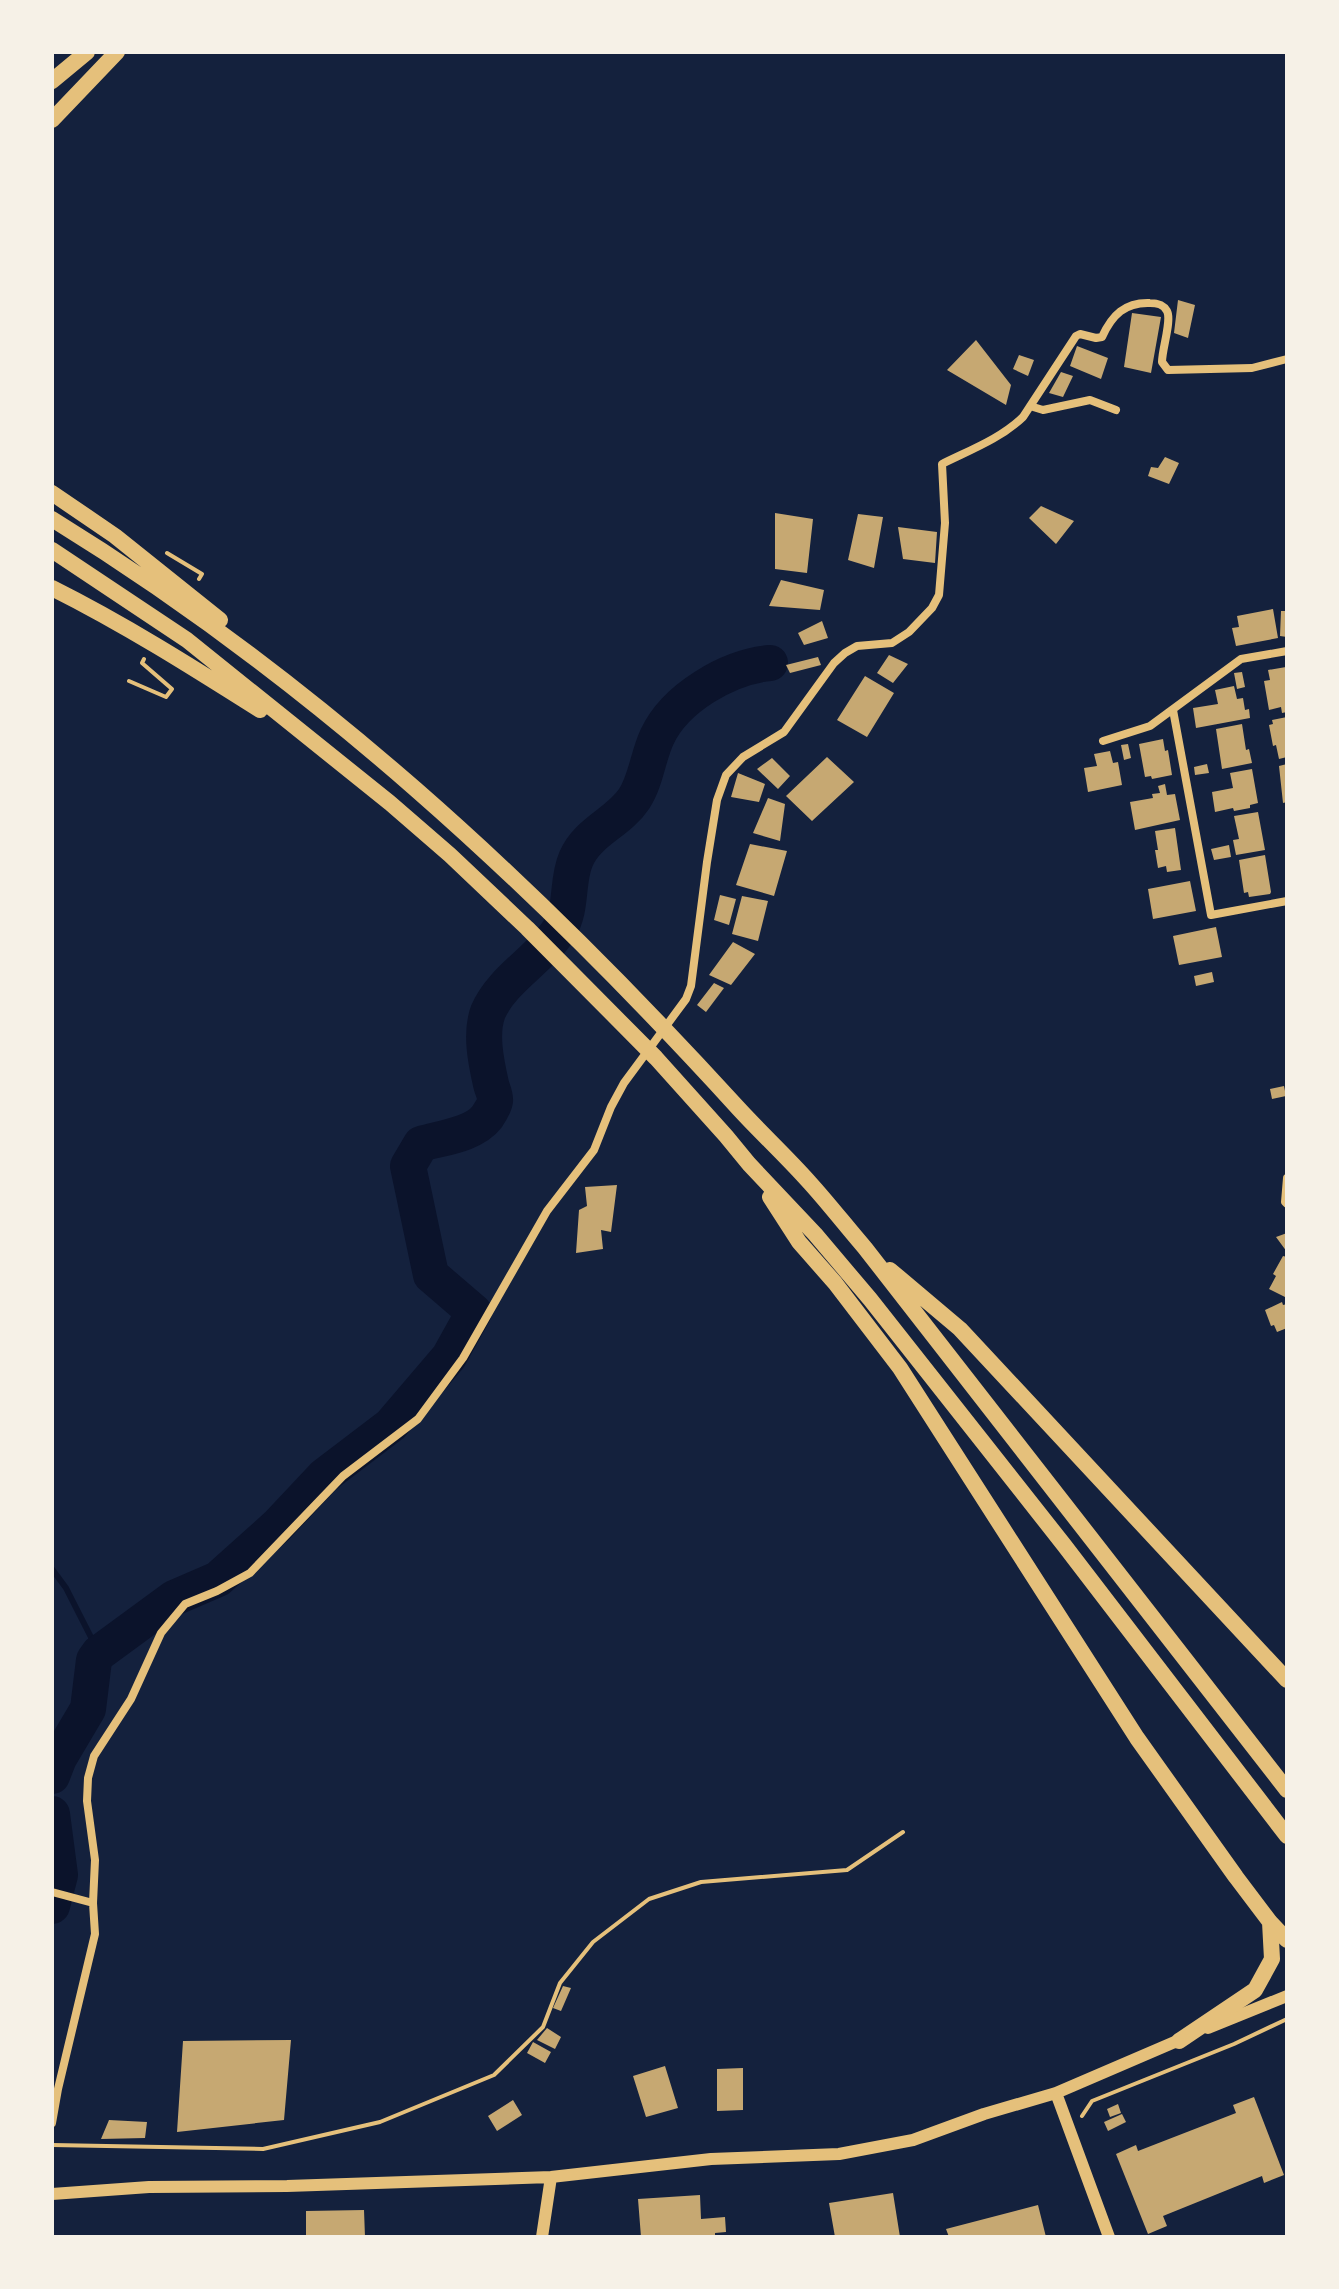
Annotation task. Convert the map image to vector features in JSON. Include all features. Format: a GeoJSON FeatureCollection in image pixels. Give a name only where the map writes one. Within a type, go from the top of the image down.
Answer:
{"type":"FeatureCollection","features":[{"type":"Feature","properties":{"kind":"highway"},"geometry":{"type":"LineString","coordinates":[[52,81],[87,52]]}},
{"type":"Feature","properties":{"kind":"highway"},"geometry":{"type":"LineString","coordinates":[[52,120],[117,52]]}},
{"type":"Feature","properties":{"kind":"highway"},"geometry":{"type":"LineString","coordinates":[[52,493],[115,536],[229,627],[470,836],[620,981],[808,1181],[865,1248],[1287,1790]]}},
{"type":"Feature","properties":{"kind":"highway"},"geometry":{"type":"LineString","coordinates":[[52,519],[106,552],[225,636],[348,731]]}},
{"type":"Feature","properties":{"kind":"highway"},"geometry":{"type":"LineString","coordinates":[[52,550],[187,640],[336,758],[450,855],[656,1058],[870,1299],[1287,1836]]}},
{"type":"Feature","properties":{"kind":"highway"},"geometry":{"type":"LineString","coordinates":[[52,588],[189,665],[336,758]]}},
{"type":"Feature","properties":{"kind":"highway"},"geometry":{"type":"LineString","coordinates":[[749,1164],[799,1242],[835,1283],[900,1368],[1137,1738],[1270,1922],[1287,1940]]}},
{"type":"Feature","properties":{"kind":"highway"},"geometry":{"type":"LineString","coordinates":[[865,1248],[960,1329],[1287,1680]]}},
{"type":"Feature","properties":{"kind":"highway"},"geometry":{"type":"LineString","coordinates":[[1179,2041],[1255,1990],[1272,1959],[1270,1922]]}},
{"type":"Feature","properties":{"kind":"street"},"geometry":{"type":"LineString","coordinates":[[52,2123],[95,1934],[95,1860],[87,1801],[88,1778],[94,1756],[131,1699],[161,1633],[185,1604],[250,1573],[343,1476],[418,1419],[463,1358],[542,1219],[594,1150],[603,1124],[624,1083],[686,999],[691,986],[717,800],[726,775],[743,757],[784,732],[834,663],[845,653],[857,646],[892,643],[924,618],[939,595],[945,523],[942,464],[998,436],[1023,417],[1076,336],[1102,337],[1112,318],[1125,306],[1161,304],[1168,313],[1162,362],[1168,370],[1252,368],[1287,359]]}},
{"type":"Feature","properties":{"kind":"street"},"geometry":{"type":"LineString","coordinates":[[1030,406],[1043,410],[1090,400],[1116,410]]}},
{"type":"Feature","properties":{"kind":"street"},"geometry":{"type":"LineString","coordinates":[[1103,741],[1150,726],[1241,659],[1287,651]]}},
{"type":"Feature","properties":{"kind":"street"},"geometry":{"type":"LineString","coordinates":[[1173,710],[1211,915],[1287,901]]}},
{"type":"Feature","properties":{"kind":"street"},"geometry":{"type":"LineString","coordinates":[[1287,1178],[1287,1204]]}},
{"type":"Feature","properties":{"kind":"street"},"geometry":{"type":"LineString","coordinates":[[52,1892],[93,1903]]}},
{"type":"Feature","properties":{"kind":"street"},"geometry":{"type":"LineString","coordinates":[[52,2194],[149,2187],[287,2186],[551,2177],[711,2159],[839,2154],[913,2140],[984,2114],[1056,2093],[1287,1996]]}},
{"type":"Feature","properties":{"kind":"street"},"geometry":{"type":"LineString","coordinates":[[1056,2093],[1109,2237]]}},
{"type":"Feature","properties":{"kind":"street"},"geometry":{"type":"LineString","coordinates":[[542,2237],[551,2177]]}},
{"type":"Feature","properties":{"kind":"path"},"geometry":{"type":"LineString","coordinates":[[157,547],[202,574]]}},
{"type":"Feature","properties":{"kind":"path"},"geometry":{"type":"LineString","coordinates":[[129,681],[166,697]]}},
{"type":"Feature","properties":{"kind":"path"},"geometry":{"type":"LineString","coordinates":[[52,2145],[263,2149],[380,2122],[494,2075],[543,2027],[560,1983],[593,1942],[649,1899],[701,1882],[847,1870],[903,1832]]}},
{"type":"Feature","properties":{"kind":"path"},"geometry":{"type":"LineString","coordinates":[[1080,2119],[1092,2101],[1234,2044],[1287,2019]]}},
{"type":"Feature","properties":{"kind":"building"},"geometry":{"type":"Polygon","coordinates":[[[1178,300],[1195,305],[1188,338],[1174,333],[1178,300]]]}},
{"type":"Feature","properties":{"kind":"building"},"geometry":{"type":"Polygon","coordinates":[[[1132,313],[1161,317],[1151,373],[1124,367],[1132,313]]]}},
{"type":"Feature","properties":{"kind":"building"},"geometry":{"type":"Polygon","coordinates":[[[976,340],[1011,385],[1006,405],[947,370],[976,340]]]}},
{"type":"Feature","properties":{"kind":"building"},"geometry":{"type":"Polygon","coordinates":[[[1077,346],[1108,358],[1101,379],[1070,366],[1077,346]]]}},
{"type":"Feature","properties":{"kind":"building"},"geometry":{"type":"Polygon","coordinates":[[[1019,355],[1034,360],[1028,376],[1013,369],[1019,355]]]}},
{"type":"Feature","properties":{"kind":"building"},"geometry":{"type":"Polygon","coordinates":[[[1061,372],[1073,376],[1063,397],[1049,393],[1061,372]]]}},
{"type":"Feature","properties":{"kind":"building"},"geometry":{"type":"Polygon","coordinates":[[[1165,457],[1179,463],[1169,484],[1148,476],[1151,467],[1158,468],[1165,457]]]}},
{"type":"Feature","properties":{"kind":"building"},"geometry":{"type":"Polygon","coordinates":[[[1041,506],[1074,521],[1056,544],[1029,518],[1041,506]]]}},
{"type":"Feature","properties":{"kind":"building"},"geometry":{"type":"Polygon","coordinates":[[[775,513],[813,519],[807,573],[775,569],[775,513]]]}},
{"type":"Feature","properties":{"kind":"building"},"geometry":{"type":"Polygon","coordinates":[[[858,514],[883,517],[874,568],[848,560],[858,514]]]}},
{"type":"Feature","properties":{"kind":"building"},"geometry":{"type":"Polygon","coordinates":[[[898,527],[937,532],[935,563],[903,559],[898,527]]]}},
{"type":"Feature","properties":{"kind":"building"},"geometry":{"type":"Polygon","coordinates":[[[781,580],[824,590],[820,610],[769,606],[781,580]]]}},
{"type":"Feature","properties":{"kind":"building"},"geometry":{"type":"Polygon","coordinates":[[[1273,609],[1278,638],[1236,646],[1232,628],[1239,627],[1237,616],[1273,609]]]}},
{"type":"Feature","properties":{"kind":"building"},"geometry":{"type":"Polygon","coordinates":[[[1281,611],[1287,611],[1287,637],[1280,636],[1281,611]]]}},
{"type":"Feature","properties":{"kind":"building"},"geometry":{"type":"Polygon","coordinates":[[[822,621],[828,638],[804,645],[798,633],[822,621]]]}},
{"type":"Feature","properties":{"kind":"building"},"geometry":{"type":"Polygon","coordinates":[[[889,655],[908,664],[893,683],[877,673],[889,655]]]}},
{"type":"Feature","properties":{"kind":"building"},"geometry":{"type":"Polygon","coordinates":[[[818,657],[821,665],[790,673],[786,665],[818,657]]]}},
{"type":"Feature","properties":{"kind":"building"},"geometry":{"type":"Polygon","coordinates":[[[1286,667],[1287,712],[1282,713],[1281,707],[1269,710],[1264,681],[1270,680],[1268,670],[1286,667]]]}},
{"type":"Feature","properties":{"kind":"building"},"geometry":{"type":"Polygon","coordinates":[[[1242,672],[1245,687],[1237,689],[1234,673],[1242,672]]]}},
{"type":"Feature","properties":{"kind":"building"},"geometry":{"type":"Polygon","coordinates":[[[865,676],[894,693],[867,737],[837,720],[865,676]]]}},
{"type":"Feature","properties":{"kind":"building"},"geometry":{"type":"Polygon","coordinates":[[[1234,686],[1237,699],[1243,698],[1245,710],[1249,709],[1250,718],[1196,728],[1193,708],[1218,704],[1215,690],[1234,686]]]}},
{"type":"Feature","properties":{"kind":"building"},"geometry":{"type":"Polygon","coordinates":[[[1287,717],[1287,757],[1279,759],[1269,725],[1273,724],[1272,720],[1287,717]]]}},
{"type":"Feature","properties":{"kind":"building"},"geometry":{"type":"Polygon","coordinates":[[[1242,724],[1246,750],[1249,749],[1252,763],[1222,769],[1216,729],[1242,724]]]}},
{"type":"Feature","properties":{"kind":"building"},"geometry":{"type":"Polygon","coordinates":[[[1163,739],[1172,775],[1152,779],[1151,776],[1145,777],[1139,744],[1163,739]]]}},
{"type":"Feature","properties":{"kind":"building"},"geometry":{"type":"Polygon","coordinates":[[[1128,744],[1131,758],[1124,760],[1121,745],[1128,744]]]}},
{"type":"Feature","properties":{"kind":"building"},"geometry":{"type":"Polygon","coordinates":[[[1110,751],[1113,763],[1118,762],[1122,785],[1088,792],[1084,768],[1097,766],[1094,754],[1110,751]]]}},
{"type":"Feature","properties":{"kind":"building"},"geometry":{"type":"Polygon","coordinates":[[[827,757],[854,782],[812,821],[786,796],[827,757]]]}},
{"type":"Feature","properties":{"kind":"building"},"geometry":{"type":"Polygon","coordinates":[[[772,758],[790,776],[778,789],[757,769],[772,758]]]}},
{"type":"Feature","properties":{"kind":"building"},"geometry":{"type":"Polygon","coordinates":[[[1207,764],[1209,773],[1195,775],[1194,767],[1207,764]]]}},
{"type":"Feature","properties":{"kind":"building"},"geometry":{"type":"Polygon","coordinates":[[[1287,764],[1287,802],[1283,803],[1279,766],[1287,764]]]}},
{"type":"Feature","properties":{"kind":"building"},"geometry":{"type":"Polygon","coordinates":[[[1252,769],[1258,803],[1250,805],[1250,808],[1215,812],[1212,792],[1233,788],[1230,773],[1252,769]]]}},
{"type":"Feature","properties":{"kind":"building"},"geometry":{"type":"Polygon","coordinates":[[[738,773],[765,784],[759,802],[731,797],[738,773]]]}},
{"type":"Feature","properties":{"kind":"building"},"geometry":{"type":"Polygon","coordinates":[[[1165,784],[1167,795],[1175,794],[1180,820],[1135,830],[1130,802],[1153,798],[1152,794],[1160,793],[1158,786],[1165,784]]]}},
{"type":"Feature","properties":{"kind":"building"},"geometry":{"type":"Polygon","coordinates":[[[768,798],[785,804],[780,841],[753,833],[768,798]]]}},
{"type":"Feature","properties":{"kind":"building"},"geometry":{"type":"Polygon","coordinates":[[[1258,812],[1265,850],[1236,855],[1233,840],[1239,839],[1234,816],[1258,812]]]}},
{"type":"Feature","properties":{"kind":"building"},"geometry":{"type":"Polygon","coordinates":[[[1175,828],[1181,870],[1167,872],[1166,866],[1158,868],[1155,831],[1175,828]]]}},
{"type":"Feature","properties":{"kind":"building"},"geometry":{"type":"Polygon","coordinates":[[[750,844],[787,851],[774,896],[736,885],[750,844]]]}},
{"type":"Feature","properties":{"kind":"building"},"geometry":{"type":"Polygon","coordinates":[[[1229,845],[1231,857],[1214,860],[1211,849],[1229,845]]]}},
{"type":"Feature","properties":{"kind":"building"},"geometry":{"type":"Polygon","coordinates":[[[1265,855],[1271,892],[1249,897],[1248,892],[1244,893],[1239,860],[1265,855]]]}},
{"type":"Feature","properties":{"kind":"building"},"geometry":{"type":"Polygon","coordinates":[[[1190,881],[1196,911],[1153,919],[1148,889],[1190,881]]]}},
{"type":"Feature","properties":{"kind":"building"},"geometry":{"type":"Polygon","coordinates":[[[720,895],[736,899],[729,925],[714,920],[720,895]]]}},
{"type":"Feature","properties":{"kind":"building"},"geometry":{"type":"Polygon","coordinates":[[[742,896],[768,901],[758,941],[732,934],[742,896]]]}},
{"type":"Feature","properties":{"kind":"building"},"geometry":{"type":"Polygon","coordinates":[[[1216,927],[1222,957],[1179,965],[1173,936],[1216,927]]]}},
{"type":"Feature","properties":{"kind":"building"},"geometry":{"type":"Polygon","coordinates":[[[733,942],[755,954],[731,985],[709,975],[733,942]]]}},
{"type":"Feature","properties":{"kind":"building"},"geometry":{"type":"Polygon","coordinates":[[[1212,972],[1214,982],[1196,986],[1194,976],[1212,972]]]}},
{"type":"Feature","properties":{"kind":"building"},"geometry":{"type":"Polygon","coordinates":[[[714,983],[724,988],[706,1012],[697,1005],[714,983]]]}},
{"type":"Feature","properties":{"kind":"building"},"geometry":{"type":"Polygon","coordinates":[[[1284,1086],[1286,1096],[1272,1099],[1270,1089],[1284,1086]]]}},
{"type":"Feature","properties":{"kind":"building"},"geometry":{"type":"Polygon","coordinates":[[[617,1185],[611,1232],[601,1230],[603,1249],[576,1253],[579,1210],[587,1206],[585,1187],[617,1185]]]}},
{"type":"Feature","properties":{"kind":"building"},"geometry":{"type":"Polygon","coordinates":[[[1287,1233],[1287,1252],[1276,1237],[1287,1233]]]}},
{"type":"Feature","properties":{"kind":"building"},"geometry":{"type":"Polygon","coordinates":[[[1283,1256],[1287,1257],[1287,1298],[1269,1289],[1283,1256]]]}},
{"type":"Feature","properties":{"kind":"building"},"geometry":{"type":"Polygon","coordinates":[[[1282,1302],[1283,1305],[1287,1304],[1287,1328],[1277,1332],[1265,1310],[1282,1302]]]}},
{"type":"Feature","properties":{"kind":"building"},"geometry":{"type":"Polygon","coordinates":[[[563,1986],[571,1988],[561,2011],[553,2008],[563,1986]]]}},
{"type":"Feature","properties":{"kind":"building"},"geometry":{"type":"Polygon","coordinates":[[[547,2028],[561,2037],[555,2049],[537,2040],[547,2028]]]}},
{"type":"Feature","properties":{"kind":"building"},"geometry":{"type":"Polygon","coordinates":[[[291,2040],[284,2120],[177,2132],[183,2041],[291,2040]]]}},
{"type":"Feature","properties":{"kind":"building"},"geometry":{"type":"Polygon","coordinates":[[[533,2042],[551,2052],[545,2063],[527,2053],[533,2042]]]}},
{"type":"Feature","properties":{"kind":"building"},"geometry":{"type":"Polygon","coordinates":[[[665,2066],[678,2108],[646,2117],[633,2076],[665,2066]]]}},
{"type":"Feature","properties":{"kind":"building"},"geometry":{"type":"Polygon","coordinates":[[[743,2068],[743,2110],[717,2111],[717,2069],[743,2068]]]}},
{"type":"Feature","properties":{"kind":"building"},"geometry":{"type":"Polygon","coordinates":[[[1254,2097],[1284,2175],[1264,2183],[1262,2176],[1163,2216],[1167,2226],[1148,2234],[1116,2154],[1136,2145],[1138,2151],[1236,2113],[1233,2105],[1254,2097]]]}},
{"type":"Feature","properties":{"kind":"building"},"geometry":{"type":"Polygon","coordinates":[[[513,2100],[522,2115],[497,2131],[488,2116],[513,2100]]]}},
{"type":"Feature","properties":{"kind":"building"},"geometry":{"type":"Polygon","coordinates":[[[1118,2104],[1121,2113],[1110,2117],[1107,2109],[1118,2104]]]}},
{"type":"Feature","properties":{"kind":"building"},"geometry":{"type":"Polygon","coordinates":[[[1122,2114],[1126,2122],[1108,2131],[1104,2122],[1122,2114]]]}},
{"type":"Feature","properties":{"kind":"building"},"geometry":{"type":"Polygon","coordinates":[[[109,2120],[147,2122],[145,2138],[101,2139],[109,2120]]]}},
{"type":"Feature","properties":{"kind":"building"},"geometry":{"type":"Polygon","coordinates":[[[893,2193],[900,2237],[835,2237],[829,2203],[893,2193]]]}},
{"type":"Feature","properties":{"kind":"building"},"geometry":{"type":"Polygon","coordinates":[[[700,2195],[701,2219],[725,2217],[726,2232],[715,2233],[715,2237],[641,2237],[638,2199],[700,2195]]]}},
{"type":"Feature","properties":{"kind":"building"},"geometry":{"type":"Polygon","coordinates":[[[1038,2205],[1046,2237],[949,2237],[946,2229],[1038,2205]]]}},
{"type":"Feature","properties":{"kind":"building"},"geometry":{"type":"Polygon","coordinates":[[[364,2210],[365,2237],[306,2237],[306,2211],[364,2210]]]}},
{"type":"Feature","properties":{"kind":"waterway"},"geometry":{"type":"LineString","coordinates":[[52,1776],[88,1709],[94,1660],[99,1653],[174,1598],[218,1579],[277,1526],[324,1476],[391,1425],[449,1357],[474,1312],[431,1275],[408,1166],[421,1144],[474,1128],[492,1109],[495,1097],[484,1038],[488,1012],[502,989],[559,930],[581,849],[634,799],[665,723],[704,687],[737,671],[770,663]]}},
{"type":"Feature","properties":{"kind":"waterway"},"geometry":{"type":"LineString","coordinates":[[52,1569],[66,1588],[99,1653]]}},
{"type":"Feature","properties":{"kind":"waterway"},"geometry":{"type":"LineString","coordinates":[[52,1814],[60,1875],[52,1906]]}}]}
